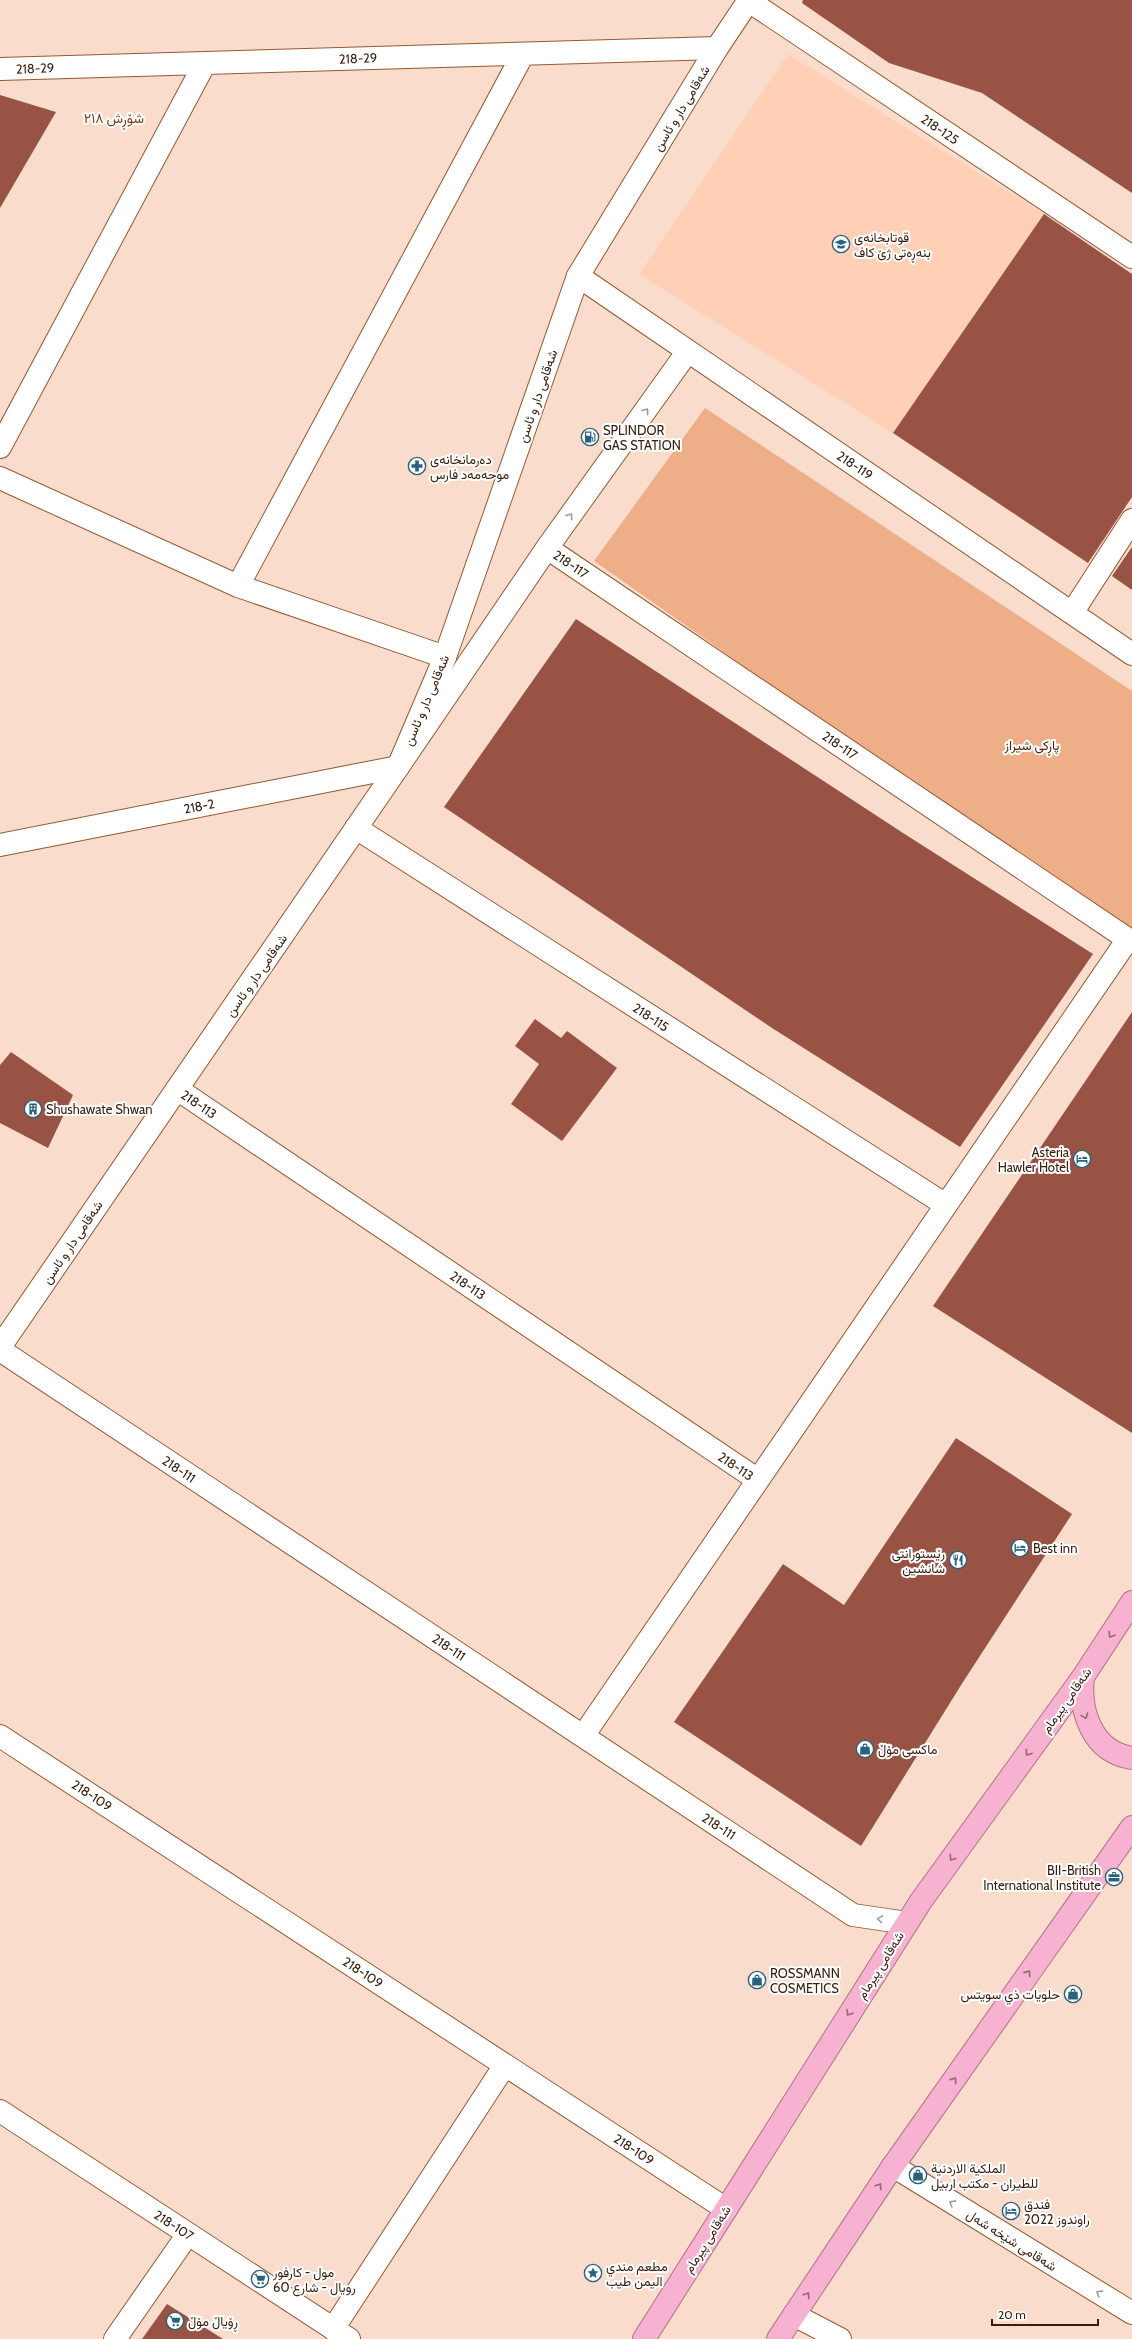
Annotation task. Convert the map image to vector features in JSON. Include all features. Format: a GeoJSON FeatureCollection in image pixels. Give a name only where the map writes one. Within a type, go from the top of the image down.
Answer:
{"type":"FeatureCollection","features":[{"type":"Feature","properties":{"kind":"highway","name":"شەقامی پیرمام"},"geometry":{"type":"LineString","coordinates":[[644,2339],[906,1923],[1082,1677],[1132,1602]]}},
{"type":"Feature","properties":{"kind":"highway"},"geometry":{"type":"LineString","coordinates":[[1082,1677],[1081,1694],[1083,1711],[1089,1727],[1100,1740],[1113,1750],[1132,1758]]}},
{"type":"Feature","properties":{"kind":"highway"},"geometry":{"type":"LineString","coordinates":[[778,2339],[893,2166],[1132,1827]]}},
{"type":"Feature","properties":{"kind":"street","name":"شەقامی دار و ئاسن"},"geometry":{"type":"LineString","coordinates":[[0,1347],[398,767],[445,657],[578,276],[717,48],[749,0]]}},
{"type":"Feature","properties":{"kind":"street","name":"218-125"},"geometry":{"type":"LineString","coordinates":[[749,0],[1132,257]]}},
{"type":"Feature","properties":{"kind":"street","name":"218-29"},"geometry":{"type":"LineString","coordinates":[[0,69],[717,48]]}},
{"type":"Feature","properties":{"kind":"street"},"geometry":{"type":"LineString","coordinates":[[238,586],[523,54]]}},
{"type":"Feature","properties":{"kind":"street"},"geometry":{"type":"LineString","coordinates":[[0,447],[206,63]]}},
{"type":"Feature","properties":{"kind":"street","name":"218-119"},"geometry":{"type":"LineString","coordinates":[[578,276],[1132,654]]}},
{"type":"Feature","properties":{"kind":"street"},"geometry":{"type":"LineString","coordinates":[[398,767],[547,548],[688,351]]}},
{"type":"Feature","properties":{"kind":"street"},"geometry":{"type":"LineString","coordinates":[[0,478],[238,586],[445,657]]}},
{"type":"Feature","properties":{"kind":"street"},"geometry":{"type":"LineString","coordinates":[[1072,613],[1132,520]]}},
{"type":"Feature","properties":{"kind":"street","name":"218-117"},"geometry":{"type":"LineString","coordinates":[[547,548],[1130,941]]}},
{"type":"Feature","properties":{"kind":"street","name":"218-2"},"geometry":{"type":"LineString","coordinates":[[0,845],[398,767]]}},
{"type":"Feature","properties":{"kind":"street","name":"218-115"},"geometry":{"type":"LineString","coordinates":[[356,828],[946,1205]]}},
{"type":"Feature","properties":{"kind":"street"},"geometry":{"type":"LineString","coordinates":[[583,1736],[946,1205],[1130,941]]}},
{"type":"Feature","properties":{"kind":"street","name":"218-113"},"geometry":{"type":"LineString","coordinates":[[177,1089],[758,1480]]}},
{"type":"Feature","properties":{"kind":"street","name":"218-111"},"geometry":{"type":"LineString","coordinates":[[0,1350],[853,1915],[906,1923]]}},
{"type":"Feature","properties":{"kind":"street","name":"218-109"},"geometry":{"type":"LineString","coordinates":[[0,1736],[726,2209]]}},
{"type":"Feature","properties":{"kind":"street"},"geometry":{"type":"LineString","coordinates":[[341,2334],[506,2065]]}},
{"type":"Feature","properties":{"kind":"street","name":"218-107"},"geometry":{"type":"LineString","coordinates":[[0,2111],[341,2334]]}},
{"type":"Feature","properties":{"kind":"street","name":"شەقامی شێخه‌ شه‌ل"},"geometry":{"type":"LineString","coordinates":[[893,2166],[1130,2307]]}},
{"type":"Feature","properties":{"kind":"street"},"geometry":{"type":"LineString","coordinates":[[115,2339],[188,2234]]}},
{"type":"Feature","properties":{"kind":"street"},"geometry":{"type":"LineString","coordinates":[[794,2315],[840,2339]]}},
{"type":"Feature","properties":{"kind":"shaded area","name":"قوتابخانەی بنەڕەتی ژێ کاف"},"geometry":{"type":"Polygon","coordinates":[[[788,54],[1044,214],[893,433],[639,274],[788,54]]]}},
{"type":"Feature","properties":{"kind":"green space","name":"پاڕکی شیراز"},"geometry":{"type":"Polygon","coordinates":[[[705,408],[1132,691],[1132,938],[594,561],[705,408]]]}},
{"type":"Feature","properties":{"kind":"building"},"geometry":{"type":"Polygon","coordinates":[[[803,0],[1132,0],[1132,193],[982,93],[889,63],[802,3],[803,0]]]}},
{"type":"Feature","properties":{"kind":"building"},"geometry":{"type":"Polygon","coordinates":[[[0,95],[56,112],[0,208],[0,95]]]}},
{"type":"Feature","properties":{"kind":"building"},"geometry":{"type":"Polygon","coordinates":[[[1044,214],[1132,274],[1132,497],[1088,563],[893,433],[1044,214]]]}},
{"type":"Feature","properties":{"kind":"building"},"geometry":{"type":"Polygon","coordinates":[[[1132,547],[1132,590],[1112,576],[1132,547]]]}},
{"type":"Feature","properties":{"kind":"building"},"geometry":{"type":"Polygon","coordinates":[[[576,619],[903,833],[1093,954],[960,1147],[772,1028],[444,807],[576,619]]]}},
{"type":"Feature","properties":{"kind":"building","name":"Asteria Hawler Hotel"},"geometry":{"type":"Polygon","coordinates":[[[1132,1012],[1132,1433],[933,1306],[1132,1012]]]}},
{"type":"Feature","properties":{"kind":"building"},"geometry":{"type":"Polygon","coordinates":[[[535,1019],[561,1038],[567,1031],[617,1068],[562,1141],[511,1104],[539,1064],[515,1046],[535,1019]]]}},
{"type":"Feature","properties":{"kind":"building","name":"Shushawate Shwan"},"geometry":{"type":"Polygon","coordinates":[[[11,1052],[73,1095],[48,1148],[0,1123],[0,1065],[11,1052]]]}},
{"type":"Feature","properties":{"kind":"building"},"geometry":{"type":"Polygon","coordinates":[[[956,1438],[1072,1514],[963,1682],[861,1846],[674,1722],[783,1564],[844,1605],[956,1438]]]}},
{"type":"Feature","properties":{"kind":"building","name":"ڕۆیاڵ مۆڵ"},"geometry":{"type":"Polygon","coordinates":[[[167,2304],[223,2339],[142,2339],[167,2304]]]}},
{"type":"Feature","properties":{"kind":"place","name":"قوتابخانەی بنەڕەتی ژێ کاف"},"geometry":{"type":"Point","coordinates":[841,244]}},
{"type":"Feature","properties":{"kind":"place","name":"SPLINDOR GAS STATION"},"geometry":{"type":"Point","coordinates":[590,437]}},
{"type":"Feature","properties":{"kind":"place","name":"دەرمانخانەی موحەمەد فارس"},"geometry":{"type":"Point","coordinates":[417,466]}},
{"type":"Feature","properties":{"kind":"place","name":"Shushawate Shwan"},"geometry":{"type":"Point","coordinates":[33,1109]}},
{"type":"Feature","properties":{"kind":"place","name":"Asteria Hawler Hotel"},"geometry":{"type":"Point","coordinates":[1082,1159]}},
{"type":"Feature","properties":{"kind":"place","name":"Best inn"},"geometry":{"type":"Point","coordinates":[1020,1548]}},
{"type":"Feature","properties":{"kind":"place","name":"رێستورانتی شانشین"},"geometry":{"type":"Point","coordinates":[958,1560]}},
{"type":"Feature","properties":{"kind":"place","name":"ماكسی مۆڵ"},"geometry":{"type":"Point","coordinates":[865,1749]}},
{"type":"Feature","properties":{"kind":"place","name":"BII-British International Institute"},"geometry":{"type":"Point","coordinates":[1114,1877]}},
{"type":"Feature","properties":{"kind":"place","name":"ROSSMANN COSMETICS"},"geometry":{"type":"Point","coordinates":[757,1980]}},
{"type":"Feature","properties":{"kind":"place","name":"حلويات ذي سويتس"},"geometry":{"type":"Point","coordinates":[1073,1994]}},
{"type":"Feature","properties":{"kind":"place","name":"الملكية الاردنية للطيران - مكتب اربيل"},"geometry":{"type":"Point","coordinates":[918,2175]}},
{"type":"Feature","properties":{"kind":"place","name":"فندق راوندوز 2022"},"geometry":{"type":"Point","coordinates":[1011,2211]}},
{"type":"Feature","properties":{"kind":"place","name":"مطعم مندي اليمن طيب"},"geometry":{"type":"Point","coordinates":[593,2273]}},
{"type":"Feature","properties":{"kind":"place","name":"مول - كارفور رويال - شارع 60"},"geometry":{"type":"Point","coordinates":[260,2279]}},
{"type":"Feature","properties":{"kind":"place","name":"ڕۆیاڵ مۆڵ"},"geometry":{"type":"Point","coordinates":[175,2321]}},
{"type":"Feature","properties":{"kind":"district","name":"شۆڕش ٢١٨"},"geometry":{"type":"Point","coordinates":[114,118]}}]}
